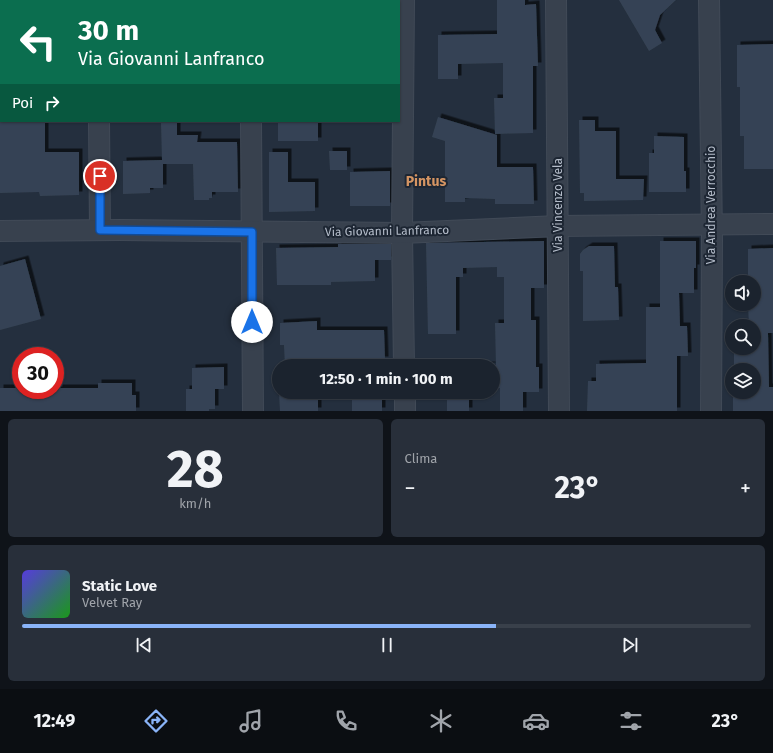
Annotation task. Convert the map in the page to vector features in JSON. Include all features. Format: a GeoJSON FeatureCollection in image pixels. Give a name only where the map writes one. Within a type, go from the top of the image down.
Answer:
{"type":"FeatureCollection","features":[{"type":"Feature","properties":{"kind":"street"},"geometry":{"type":"LineString","coordinates":[[404,0],[402,233],[404,359]]}},
{"type":"Feature","properties":{"kind":"street","name":"Via Vincenzo Vela"},"geometry":{"type":"LineString","coordinates":[[556,0],[559,411]]}},
{"type":"Feature","properties":{"kind":"street","name":"Via Andrea Verrocchio"},"geometry":{"type":"LineString","coordinates":[[709,0],[712,225],[711,411]]}},
{"type":"Feature","properties":{"kind":"street"},"geometry":{"type":"LineString","coordinates":[[99,122],[100,230]]}},
{"type":"Feature","properties":{"kind":"street"},"geometry":{"type":"LineString","coordinates":[[251,122],[253,411]]}},
{"type":"Feature","properties":{"kind":"street","name":"Via Giovanni Lanfranco"},"geometry":{"type":"LineString","coordinates":[[0,231],[100,230],[402,233],[558,226],[773,224]]}},
{"type":"Feature","properties":{"kind":"street"},"geometry":{"type":"LineString","coordinates":[[405,399],[405,411]]}},
{"type":"Feature","properties":{"kind":"building"},"geometry":{"type":"Polygon","coordinates":[[[497,0],[525,0],[525,5],[536,4],[538,66],[533,66],[533,133],[495,134],[494,98],[503,98],[503,63],[458,64],[458,79],[438,79],[438,35],[497,34],[497,0]]]}},
{"type":"Feature","properties":{"kind":"building"},"geometry":{"type":"Polygon","coordinates":[[[619,0],[676,0],[660,15],[655,30],[662,43],[649,51],[619,0]]]}},
{"type":"Feature","properties":{"kind":"building"},"geometry":{"type":"Polygon","coordinates":[[[773,44],[773,169],[744,169],[744,136],[740,136],[740,87],[737,87],[737,45],[773,44]]]}},
{"type":"Feature","properties":{"kind":"building"},"geometry":{"type":"Polygon","coordinates":[[[438,117],[497,135],[497,167],[533,167],[534,204],[495,204],[495,199],[465,198],[465,202],[445,202],[445,141],[432,137],[438,117]]]}},
{"type":"Feature","properties":{"kind":"building"},"geometry":{"type":"Polygon","coordinates":[[[579,120],[595,120],[595,131],[616,131],[616,179],[644,179],[643,200],[584,201],[584,193],[580,193],[579,120]]]}},
{"type":"Feature","properties":{"kind":"building"},"geometry":{"type":"Polygon","coordinates":[[[0,122],[45,122],[45,152],[79,152],[79,195],[40,196],[39,192],[0,193],[0,122]]]}},
{"type":"Feature","properties":{"kind":"building"},"geometry":{"type":"Polygon","coordinates":[[[161,122],[177,122],[177,135],[198,135],[197,142],[237,142],[238,192],[212,192],[212,198],[209,198],[209,200],[194,200],[193,164],[163,164],[163,188],[150,188],[150,193],[123,194],[123,161],[162,160],[161,122]]]}},
{"type":"Feature","properties":{"kind":"building"},"geometry":{"type":"Polygon","coordinates":[[[278,122],[318,122],[318,141],[278,141],[278,122]]]}},
{"type":"Feature","properties":{"kind":"building"},"geometry":{"type":"Polygon","coordinates":[[[654,136],[684,137],[684,171],[686,171],[686,192],[649,192],[649,153],[654,153],[654,136]]]}},
{"type":"Feature","properties":{"kind":"building"},"geometry":{"type":"Polygon","coordinates":[[[329,151],[347,151],[347,170],[330,170],[329,151]]]}},
{"type":"Feature","properties":{"kind":"building"},"geometry":{"type":"Polygon","coordinates":[[[269,152],[288,152],[288,182],[315,182],[315,211],[269,212],[269,152]]]}},
{"type":"Feature","properties":{"kind":"building"},"geometry":{"type":"Polygon","coordinates":[[[390,171],[390,206],[350,206],[350,172],[390,171]]]}},
{"type":"Feature","properties":{"kind":"building"},"geometry":{"type":"Polygon","coordinates":[[[544,241],[544,288],[531,288],[531,320],[536,320],[536,367],[539,367],[539,392],[523,392],[523,411],[500,411],[500,359],[496,359],[495,323],[504,323],[504,277],[497,277],[497,267],[463,268],[463,277],[456,277],[456,334],[428,334],[426,243],[544,241]]]}},
{"type":"Feature","properties":{"kind":"building"},"geometry":{"type":"Polygon","coordinates":[[[660,241],[696,241],[694,293],[679,293],[680,326],[687,326],[688,356],[677,356],[677,411],[587,411],[588,381],[596,381],[596,364],[646,363],[646,307],[660,307],[660,241]]]}},
{"type":"Feature","properties":{"kind":"building"},"geometry":{"type":"Polygon","coordinates":[[[338,244],[391,244],[391,260],[375,260],[375,281],[331,282],[331,285],[277,285],[276,248],[338,247],[338,244]]]}},
{"type":"Feature","properties":{"kind":"building"},"geometry":{"type":"Polygon","coordinates":[[[589,246],[614,246],[615,287],[618,287],[619,320],[583,321],[583,271],[580,271],[580,254],[589,246]]]}},
{"type":"Feature","properties":{"kind":"building"},"geometry":{"type":"Polygon","coordinates":[[[773,248],[773,333],[768,333],[769,387],[773,387],[773,411],[733,411],[733,399],[761,399],[761,363],[734,363],[734,355],[761,355],[761,319],[749,319],[748,311],[761,311],[761,275],[748,275],[748,249],[773,248]]]}},
{"type":"Feature","properties":{"kind":"building"},"geometry":{"type":"Polygon","coordinates":[[[25,259],[41,319],[0,330],[0,266],[25,259]]]}},
{"type":"Feature","properties":{"kind":"building"},"geometry":{"type":"Polygon","coordinates":[[[317,321],[317,330],[384,330],[385,359],[285,359],[284,345],[280,345],[280,323],[317,321]]]}},
{"type":"Feature","properties":{"kind":"building"},"geometry":{"type":"Polygon","coordinates":[[[224,367],[224,389],[215,389],[215,409],[209,409],[209,411],[186,411],[186,389],[192,389],[192,368],[224,367]]]}},
{"type":"Feature","properties":{"kind":"building"},"geometry":{"type":"Polygon","coordinates":[[[98,383],[132,383],[132,395],[136,395],[136,411],[0,411],[0,388],[12,388],[12,399],[64,399],[64,388],[98,388],[98,383]]]}},
{"type":"Feature","properties":{"kind":"building"},"geometry":{"type":"Polygon","coordinates":[[[279,399],[318,399],[318,411],[280,411],[279,399]]]}},
{"type":"Feature","properties":{"kind":"building"},"geometry":{"type":"Polygon","coordinates":[[[352,399],[382,399],[382,411],[352,411],[352,399]]]}},
{"type":"Feature","properties":{"kind":"building"},"geometry":{"type":"Polygon","coordinates":[[[447,399],[469,399],[469,411],[447,411],[447,399]]]}},
{"type":"Feature","properties":{"kind":"district","name":"Pintus"},"geometry":{"type":"Point","coordinates":[426,181]}},
{"type":"Feature","properties":{"kind":"route"},"geometry":{"type":"LineString","coordinates":[[100,176],[100,230],[252,232],[252,322]]}}]}
